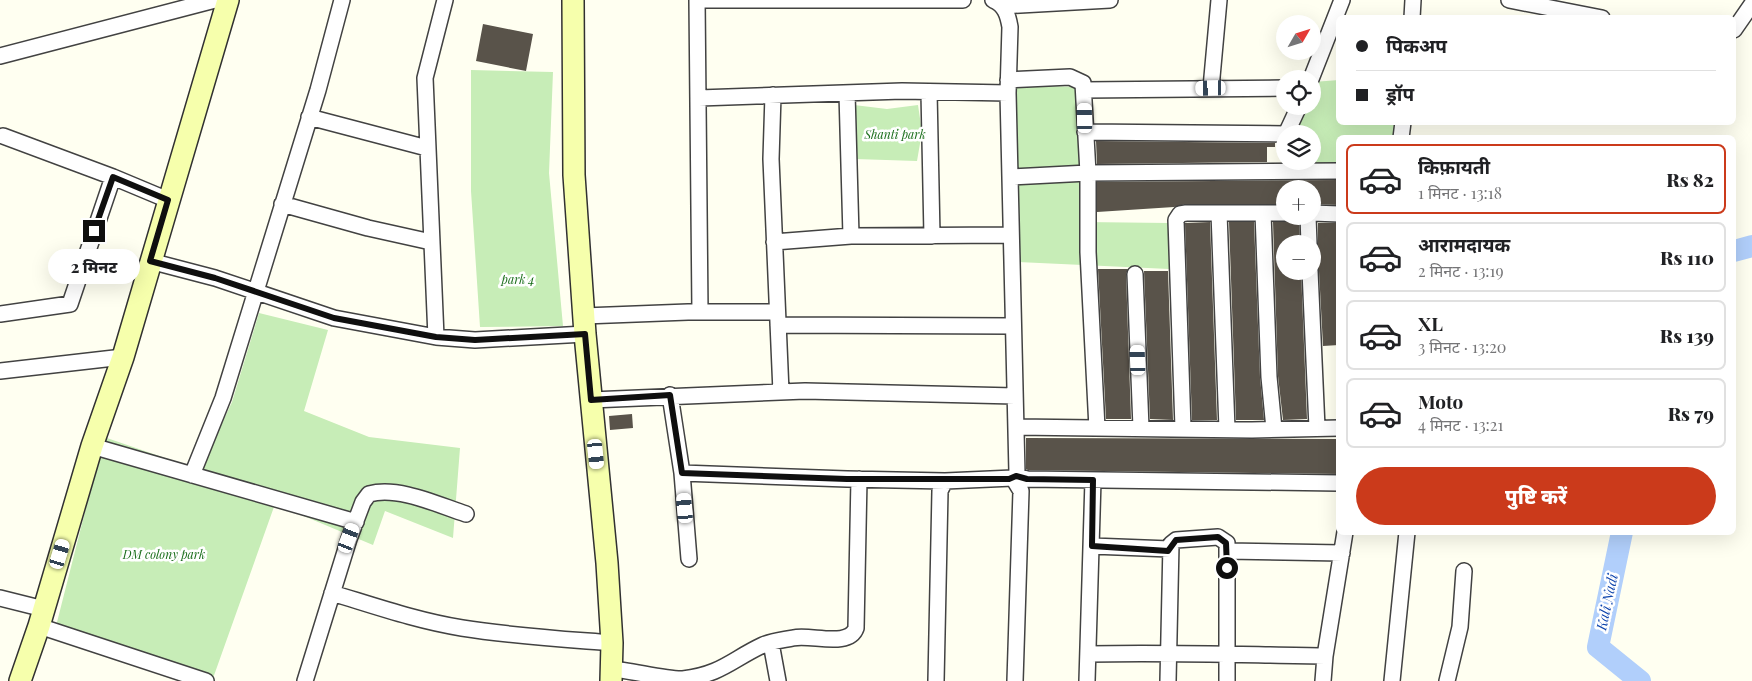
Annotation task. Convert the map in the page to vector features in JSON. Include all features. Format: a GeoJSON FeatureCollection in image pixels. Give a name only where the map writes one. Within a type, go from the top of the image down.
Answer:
{"type":"FeatureCollection","features":[{"type":"Feature","properties":{"kind":"street"},"geometry":{"type":"LineString","coordinates":[[0,56],[215,0]]}},
{"type":"Feature","properties":{"kind":"street"},"geometry":{"type":"LineString","coordinates":[[20,681],[92,446],[122,357],[228,0]]}},
{"type":"Feature","properties":{"kind":"street"},"geometry":{"type":"LineString","coordinates":[[192,475],[223,398],[309,117],[342,0]]}},
{"type":"Feature","properties":{"kind":"street"},"geometry":{"type":"LineString","coordinates":[[436,337],[425,78],[445,0]]}},
{"type":"Feature","properties":{"kind":"street"},"geometry":{"type":"LineString","coordinates":[[573,0],[574,175],[612,642],[611,675],[680,679],[712,674],[771,643],[798,637],[840,639],[849,638],[854,635],[856,628],[859,479]]}},
{"type":"Feature","properties":{"kind":"street"},"geometry":{"type":"LineString","coordinates":[[700,312],[698,0],[963,0]]}},
{"type":"Feature","properties":{"kind":"street"},"geometry":{"type":"LineString","coordinates":[[998,3],[1110,0]]}},
{"type":"Feature","properties":{"kind":"street"},"geometry":{"type":"LineString","coordinates":[[1211,88],[1219,0]]}},
{"type":"Feature","properties":{"kind":"street"},"geometry":{"type":"LineString","coordinates":[[1336,15],[1342,0]]}},
{"type":"Feature","properties":{"kind":"street"},"geometry":{"type":"LineString","coordinates":[[1412,15],[1413,0]]}},
{"type":"Feature","properties":{"kind":"street"},"geometry":{"type":"LineString","coordinates":[[1510,0],[1587,15]]}},
{"type":"Feature","properties":{"kind":"street"},"geometry":{"type":"LineString","coordinates":[[998,3],[1008,17],[1010,27],[1008,87],[1016,427],[1015,477],[1021,491],[1016,681]]}},
{"type":"Feature","properties":{"kind":"street"},"geometry":{"type":"LineString","coordinates":[[1736,28],[1750,11]]}},
{"type":"Feature","properties":{"kind":"street"},"geometry":{"type":"LineString","coordinates":[[1315,70],[1336,15]]}},
{"type":"Feature","properties":{"kind":"street"},"geometry":{"type":"LineString","coordinates":[[699,98],[929,92],[1008,87],[1070,77],[1083,83],[1088,173],[1088,252],[1097,428]]}},
{"type":"Feature","properties":{"kind":"street"},"geometry":{"type":"LineString","coordinates":[[1084,90],[1276,88]]}},
{"type":"Feature","properties":{"kind":"street"},"geometry":{"type":"LineString","coordinates":[[929,92],[932,236]]}},
{"type":"Feature","properties":{"kind":"street"},"geometry":{"type":"LineString","coordinates":[[847,93],[851,236]]}},
{"type":"Feature","properties":{"kind":"street"},"geometry":{"type":"LineString","coordinates":[[773,95],[771,160],[781,392]]}},
{"type":"Feature","properties":{"kind":"street"},"geometry":{"type":"LineString","coordinates":[[309,117],[428,148]]}},
{"type":"Feature","properties":{"kind":"street"},"geometry":{"type":"LineString","coordinates":[[1085,132],[1276,134]]}},
{"type":"Feature","properties":{"kind":"street"},"geometry":{"type":"LineString","coordinates":[[3,136],[113,177],[168,200]]}},
{"type":"Feature","properties":{"kind":"street"},"geometry":{"type":"LineString","coordinates":[[1010,177],[1088,173],[1336,172]]}},
{"type":"Feature","properties":{"kind":"street"},"geometry":{"type":"LineString","coordinates":[[0,314],[70,304],[113,177]]}},
{"type":"Feature","properties":{"kind":"street"},"geometry":{"type":"LineString","coordinates":[[282,204],[368,228],[432,242]]}},
{"type":"Feature","properties":{"kind":"street"},"geometry":{"type":"LineString","coordinates":[[1183,428],[1176,220],[1180,214],[1186,213],[1276,213]]}},
{"type":"Feature","properties":{"kind":"street"},"geometry":{"type":"LineString","coordinates":[[1219,213],[1227,429]]}},
{"type":"Feature","properties":{"kind":"street"},"geometry":{"type":"LineString","coordinates":[[1263,213],[1269,377],[1274,429]]}},
{"type":"Feature","properties":{"kind":"street"},"geometry":{"type":"LineString","coordinates":[[1321,213],[1336,214]]}},
{"type":"Feature","properties":{"kind":"street"},"geometry":{"type":"LineString","coordinates":[[774,242],[851,236],[1011,235]]}},
{"type":"Feature","properties":{"kind":"street"},"geometry":{"type":"LineString","coordinates":[[150,261],[215,278],[334,318],[436,337],[475,340],[700,312],[778,318],[1013,326]]}},
{"type":"Feature","properties":{"kind":"street"},"geometry":{"type":"LineString","coordinates":[[1135,274],[1141,428]]}},
{"type":"Feature","properties":{"kind":"street"},"geometry":{"type":"LineString","coordinates":[[1310,280],[1317,428]]}},
{"type":"Feature","properties":{"kind":"street"},"geometry":{"type":"LineString","coordinates":[[0,371],[122,357]]}},
{"type":"Feature","properties":{"kind":"street"},"geometry":{"type":"LineString","coordinates":[[591,400],[670,395],[781,392],[1015,396]]}},
{"type":"Feature","properties":{"kind":"street"},"geometry":{"type":"LineString","coordinates":[[670,395],[682,473],[689,559]]}},
{"type":"Feature","properties":{"kind":"street"},"geometry":{"type":"LineString","coordinates":[[1016,427],[1336,428]]}},
{"type":"Feature","properties":{"kind":"street"},"geometry":{"type":"LineString","coordinates":[[92,446],[356,522]]}},
{"type":"Feature","properties":{"kind":"street"},"geometry":{"type":"LineString","coordinates":[[682,473],[945,481],[1015,477],[1027,479],[1336,483]]}},
{"type":"Feature","properties":{"kind":"street"},"geometry":{"type":"LineString","coordinates":[[1087,681],[1090,654],[1093,480]]}},
{"type":"Feature","properties":{"kind":"street"},"geometry":{"type":"LineString","coordinates":[[936,681],[940,491],[945,481]]}},
{"type":"Feature","properties":{"kind":"street"},"geometry":{"type":"LineString","coordinates":[[304,681],[356,522],[363,502],[369,494],[376,492],[409,497],[466,514]]}},
{"type":"Feature","properties":{"kind":"street"},"geometry":{"type":"LineString","coordinates":[[1323,681],[1325,656],[1345,535]]}},
{"type":"Feature","properties":{"kind":"street"},"geometry":{"type":"LineString","coordinates":[[1392,681],[1408,535]]}},
{"type":"Feature","properties":{"kind":"street"},"geometry":{"type":"LineString","coordinates":[[1168,681],[1171,544],[1176,540],[1218,537],[1226,543],[1227,551],[1227,681]]}},
{"type":"Feature","properties":{"kind":"street"},"geometry":{"type":"LineString","coordinates":[[1092,546],[1170,549]]}},
{"type":"Feature","properties":{"kind":"street"},"geometry":{"type":"LineString","coordinates":[[1227,551],[1342,553]]}},
{"type":"Feature","properties":{"kind":"street"},"geometry":{"type":"LineString","coordinates":[[1447,681],[1460,627],[1464,571]]}},
{"type":"Feature","properties":{"kind":"street"},"geometry":{"type":"LineString","coordinates":[[332,593],[413,618],[461,628],[514,635],[612,642]]}},
{"type":"Feature","properties":{"kind":"street"},"geometry":{"type":"LineString","coordinates":[[0,598],[41,617],[206,681]]}},
{"type":"Feature","properties":{"kind":"street"},"geometry":{"type":"LineString","coordinates":[[771,643],[778,681]]}},
{"type":"Feature","properties":{"kind":"street"},"geometry":{"type":"LineString","coordinates":[[1090,654],[1169,652],[1226,655],[1325,656]]}},
{"type":"Feature","properties":{"kind":"green space","name":"park 4"},"geometry":{"type":"Polygon","coordinates":[[[471,70],[553,72],[549,173],[563,326],[480,327],[471,191],[471,70]]]}},
{"type":"Feature","properties":{"kind":"green space"},"geometry":{"type":"Polygon","coordinates":[[[1336,80],[1336,125],[1402,125],[1400,135],[1336,135],[1336,171],[1321,170],[1321,125],[1292,125],[1291,115],[1321,115],[1321,81],[1336,80]]]}},
{"type":"Feature","properties":{"kind":"green space"},"geometry":{"type":"Polygon","coordinates":[[[1015,85],[1080,87],[1083,222],[1169,223],[1169,269],[1018,262],[1015,85]]]}},
{"type":"Feature","properties":{"kind":"green space","name":"Shanti park"},"geometry":{"type":"Polygon","coordinates":[[[854,105],[887,109],[918,105],[922,132],[917,161],[855,159],[854,105]]]}},
{"type":"Feature","properties":{"kind":"green space","name":"DM colony park"},"geometry":{"type":"Polygon","coordinates":[[[259,313],[328,330],[304,411],[369,437],[460,448],[453,538],[385,511],[373,545],[275,504],[212,681],[54,634],[104,437],[200,470],[232,402],[259,313]]]}},
{"type":"Feature","properties":{"kind":"building"},"geometry":{"type":"Polygon","coordinates":[[[483,24],[533,34],[526,71],[476,61],[483,24]]]}},
{"type":"Feature","properties":{"kind":"building"},"geometry":{"type":"Polygon","coordinates":[[[1096,141],[1275,143],[1275,147],[1267,147],[1267,162],[1097,164],[1096,141]]]}},
{"type":"Feature","properties":{"kind":"building"},"geometry":{"type":"Polygon","coordinates":[[[1321,180],[1336,180],[1336,205],[1321,204],[1321,180]]]}},
{"type":"Feature","properties":{"kind":"building"},"geometry":{"type":"Polygon","coordinates":[[[1276,181],[1276,204],[1186,204],[1174,207],[1097,212],[1097,182],[1276,181]]]}},
{"type":"Feature","properties":{"kind":"building"},"geometry":{"type":"Polygon","coordinates":[[[1210,222],[1217,420],[1192,420],[1185,223],[1210,222]]]}},
{"type":"Feature","properties":{"kind":"building"},"geometry":{"type":"Polygon","coordinates":[[[1229,222],[1254,222],[1260,377],[1264,420],[1236,420],[1229,222]]]}},
{"type":"Feature","properties":{"kind":"building"},"geometry":{"type":"Polygon","coordinates":[[[1273,222],[1276,222],[1276,225],[1299,225],[1300,235],[1276,235],[1276,280],[1301,280],[1307,419],[1283,420],[1278,376],[1273,222]]]}},
{"type":"Feature","properties":{"kind":"building"},"geometry":{"type":"Polygon","coordinates":[[[1321,223],[1336,223],[1336,345],[1323,346],[1319,280],[1321,280],[1321,235],[1318,235],[1318,225],[1321,225],[1321,223]]]}},
{"type":"Feature","properties":{"kind":"building"},"geometry":{"type":"Polygon","coordinates":[[[1098,269],[1128,269],[1126,274],[1131,419],[1106,419],[1098,269]]]}},
{"type":"Feature","properties":{"kind":"building"},"geometry":{"type":"Polygon","coordinates":[[[1144,271],[1168,271],[1173,420],[1150,419],[1144,271]]]}},
{"type":"Feature","properties":{"kind":"building"},"geometry":{"type":"Polygon","coordinates":[[[632,414],[633,428],[610,430],[609,416],[632,414]]]}},
{"type":"Feature","properties":{"kind":"building"},"geometry":{"type":"Polygon","coordinates":[[[1026,438],[1336,439],[1336,474],[1026,469],[1026,438]]]}},
{"type":"Feature","properties":{"kind":"waterway","name":"Kali Nadi"},"geometry":{"type":"LineString","coordinates":[[1736,250],[1752,246]]}},
{"type":"Feature","properties":{"kind":"waterway","name":"Kali Nadi"},"geometry":{"type":"LineString","coordinates":[[1621,535],[1598,647],[1640,681]]}},
{"type":"Feature","properties":{"kind":"route"},"geometry":{"type":"LineString","coordinates":[[94,231],[113,177],[168,200],[150,261],[215,278],[334,318],[436,337],[475,340],[585,334],[591,400],[670,395],[682,473],[945,481],[951,479],[1009,479],[1016,476],[1027,479],[1093,480],[1092,546],[1168,551],[1171,544],[1176,540],[1218,537],[1224,539],[1226,543],[1227,568]]}}]}
